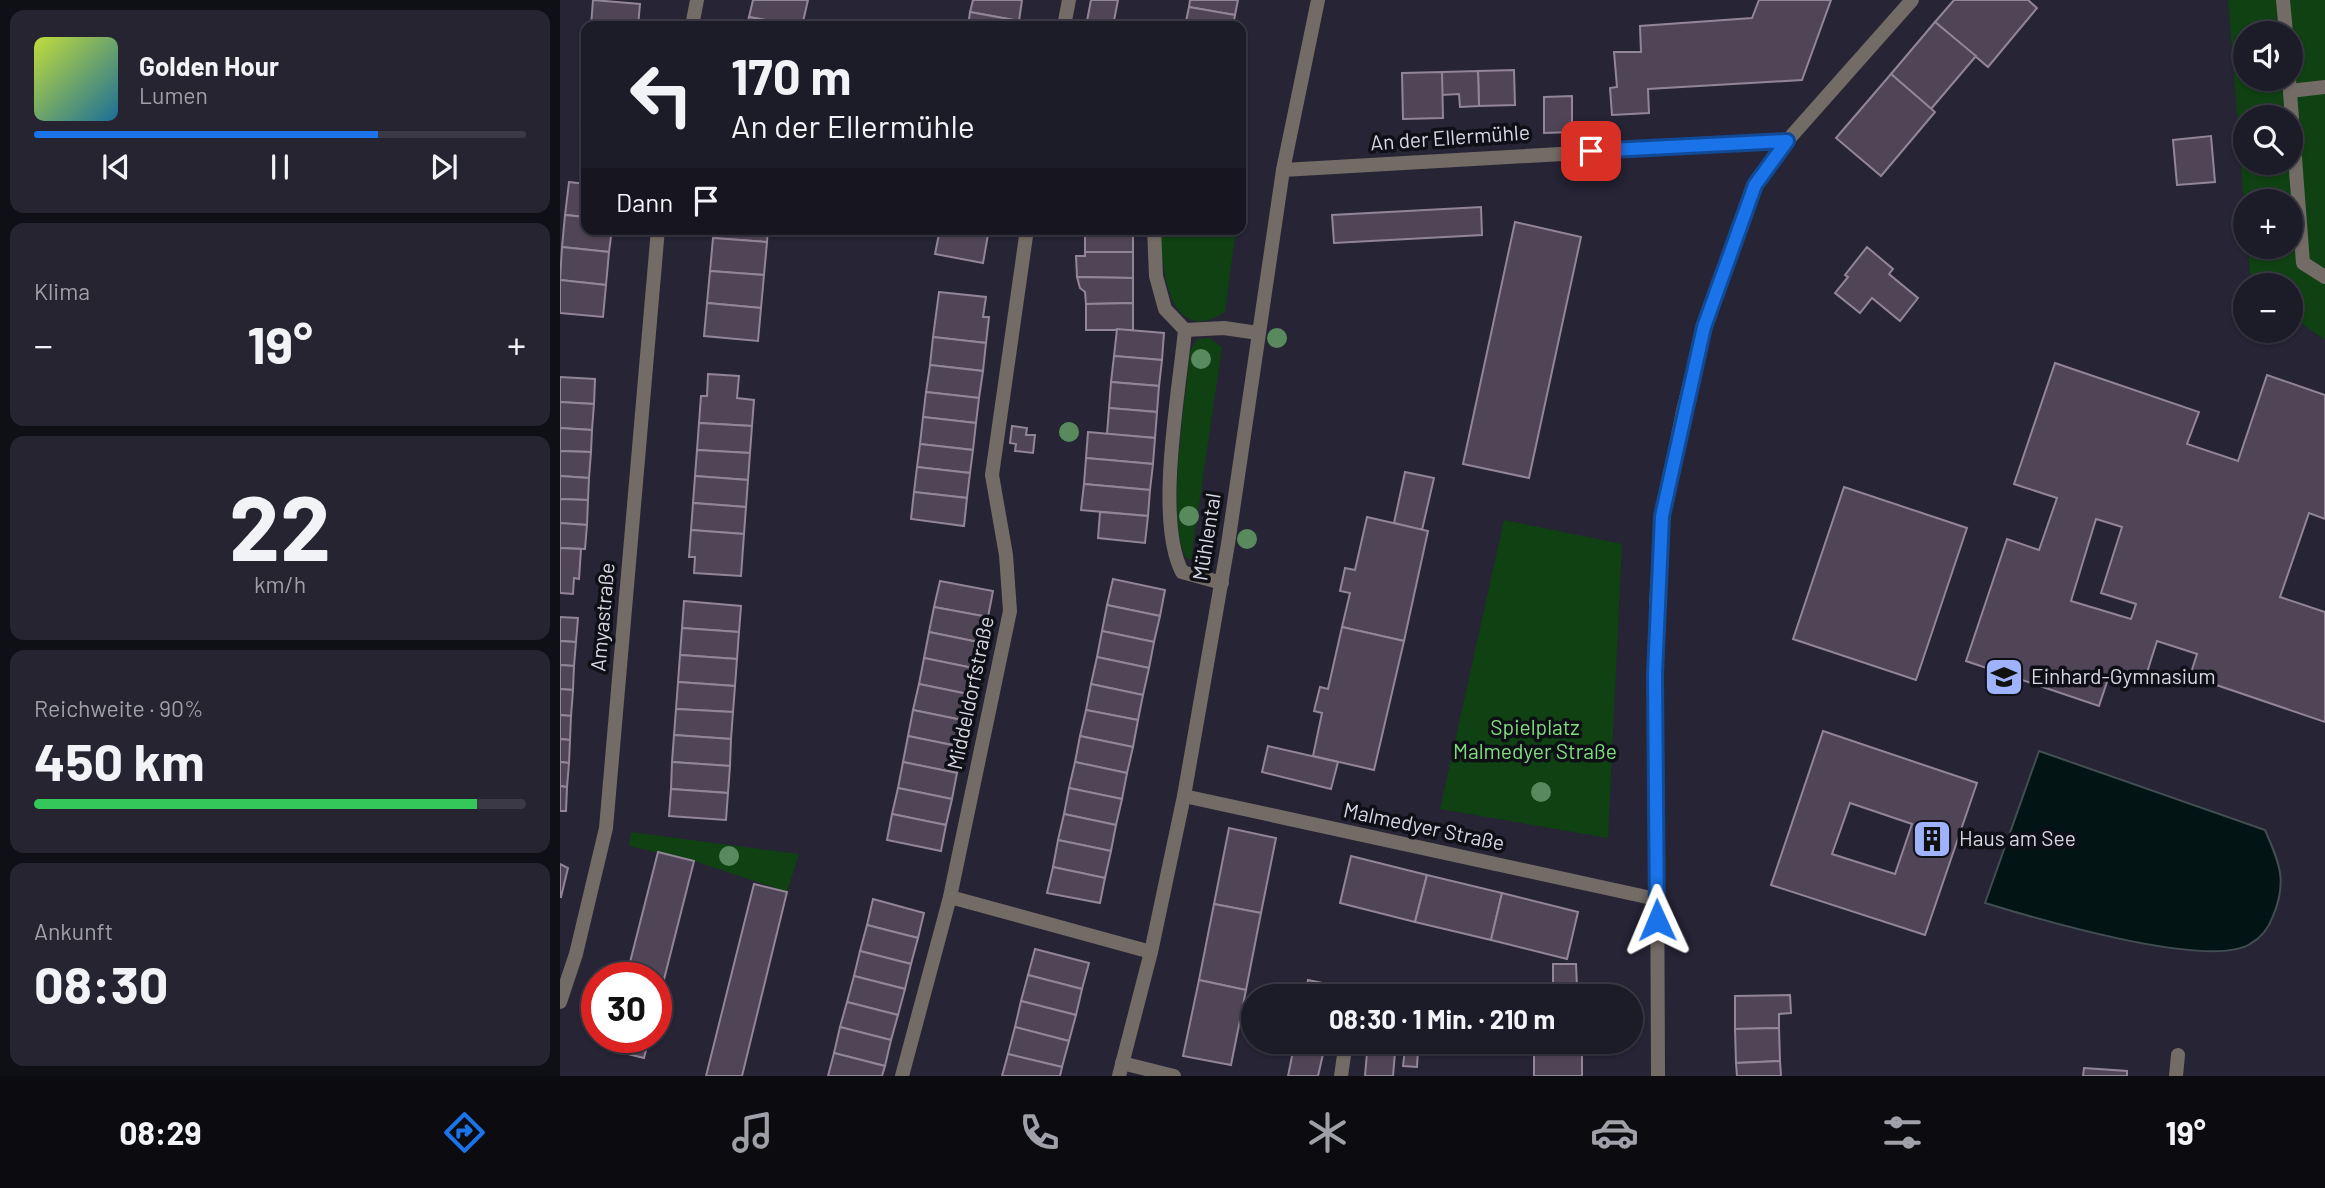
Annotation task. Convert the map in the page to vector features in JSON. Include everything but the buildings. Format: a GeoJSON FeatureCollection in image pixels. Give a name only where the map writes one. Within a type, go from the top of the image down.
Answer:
{"type":"FeatureCollection","features":[{"type":"Feature","properties":{"kind":"street"},"geometry":{"type":"LineString","coordinates":[[693,21],[697,0]]}},
{"type":"Feature","properties":{"kind":"street"},"geometry":{"type":"LineString","coordinates":[[1065,21],[1069,0]]}},
{"type":"Feature","properties":{"kind":"street","name":"Mühlental"},"geometry":{"type":"LineString","coordinates":[[1121,1070],[1151,952],[1184,796],[1222,583],[1283,170],[1318,0]]}},
{"type":"Feature","properties":{"kind":"street"},"geometry":{"type":"LineString","coordinates":[[1658,1076],[1655,674],[1662,516],[1704,327],[1755,185],[1787,141],[1912,0]]}},
{"type":"Feature","properties":{"kind":"street"},"geometry":{"type":"LineString","coordinates":[[2283,0],[2285,21]]}},
{"type":"Feature","properties":{"kind":"street"},"geometry":{"type":"LineString","coordinates":[[2303,86],[2325,87]]}},
{"type":"Feature","properties":{"kind":"street"},"geometry":{"type":"LineString","coordinates":[[2290,91],[2303,263],[2325,277]]}},
{"type":"Feature","properties":{"kind":"street","name":"An der Ellermühle"},"geometry":{"type":"LineString","coordinates":[[1283,170],[1787,141]]}},
{"type":"Feature","properties":{"kind":"street","name":"Amyastraße"},"geometry":{"type":"LineString","coordinates":[[560,1002],[576,954],[606,828],[656,235]]}},
{"type":"Feature","properties":{"kind":"street","name":"Middeldorfstraße"},"geometry":{"type":"LineString","coordinates":[[902,1076],[950,897],[1010,611],[1006,555],[992,475],[1026,235]]}},
{"type":"Feature","properties":{"kind":"street"},"geometry":{"type":"LineString","coordinates":[[1154,235],[1156,276],[1165,309],[1185,330],[1168,514],[1173,555],[1182,572],[1222,583]]}},
{"type":"Feature","properties":{"kind":"street"},"geometry":{"type":"LineString","coordinates":[[1185,330],[1224,328],[1258,334]]}},
{"type":"Feature","properties":{"kind":"street","name":"Malmedyer Straße"},"geometry":{"type":"LineString","coordinates":[[1184,796],[1656,899]]}},
{"type":"Feature","properties":{"kind":"street"},"geometry":{"type":"LineString","coordinates":[[950,897],[1151,952]]}},
{"type":"Feature","properties":{"kind":"street"},"geometry":{"type":"LineString","coordinates":[[1341,1076],[1344,1054]]}},
{"type":"Feature","properties":{"kind":"street"},"geometry":{"type":"LineString","coordinates":[[2176,1076],[2178,1055]]}},
{"type":"Feature","properties":{"kind":"street"},"geometry":{"type":"LineString","coordinates":[[1121,1070],[1174,1076]]}},
{"type":"Feature","properties":{"kind":"green space"},"geometry":{"type":"Polygon","coordinates":[[[2228,0],[2325,0],[2325,340],[2303,324],[2303,273],[2250,273],[2249,259],[2303,259],[2303,189],[2243,189],[2242,175],[2303,175],[2303,105],[2236,105],[2235,91],[2303,91],[2303,21],[2233,21],[2233,63],[2228,0]]]}},
{"type":"Feature","properties":{"kind":"green space"},"geometry":{"type":"Polygon","coordinates":[[[1161,235],[1235,235],[1225,312],[1206,321],[1191,320],[1179,311],[1171,298],[1161,235]]]}},
{"type":"Feature","properties":{"kind":"green space"},"geometry":{"type":"Polygon","coordinates":[[[1210,338],[1222,347],[1191,560],[1186,558],[1180,540],[1177,516],[1179,458],[1190,351],[1197,339],[1210,338]]]}},
{"type":"Feature","properties":{"kind":"green space","name":"Spielplatz Malmedyer Straße"},"geometry":{"type":"Polygon","coordinates":[[[1504,520],[1622,544],[1608,838],[1440,809],[1504,520]]]}},
{"type":"Feature","properties":{"kind":"green space"},"geometry":{"type":"Polygon","coordinates":[[[631,832],[799,854],[787,892],[694,861],[629,846],[631,832]]]}},
{"type":"Feature","properties":{"kind":"shaded area"},"geometry":{"type":"Polygon","coordinates":[[[2039,751],[2265,830],[2278,862],[2281,882],[2278,904],[2264,932],[2250,944],[2229,950],[2198,951],[2120,939],[1985,903],[2039,751]]]}},
{"type":"Feature","properties":{"kind":"place","name":"Einhard-Gymnasium"},"geometry":{"type":"Point","coordinates":[2004,677]}},
{"type":"Feature","properties":{"kind":"place","name":"Haus am See"},"geometry":{"type":"Point","coordinates":[1932,839]}},
{"type":"Feature","properties":{"kind":"route"},"geometry":{"type":"LineString","coordinates":[[1591,151],[1787,141],[1755,185],[1704,327],[1683,411],[1662,516],[1655,674],[1657,920]]}}]}
